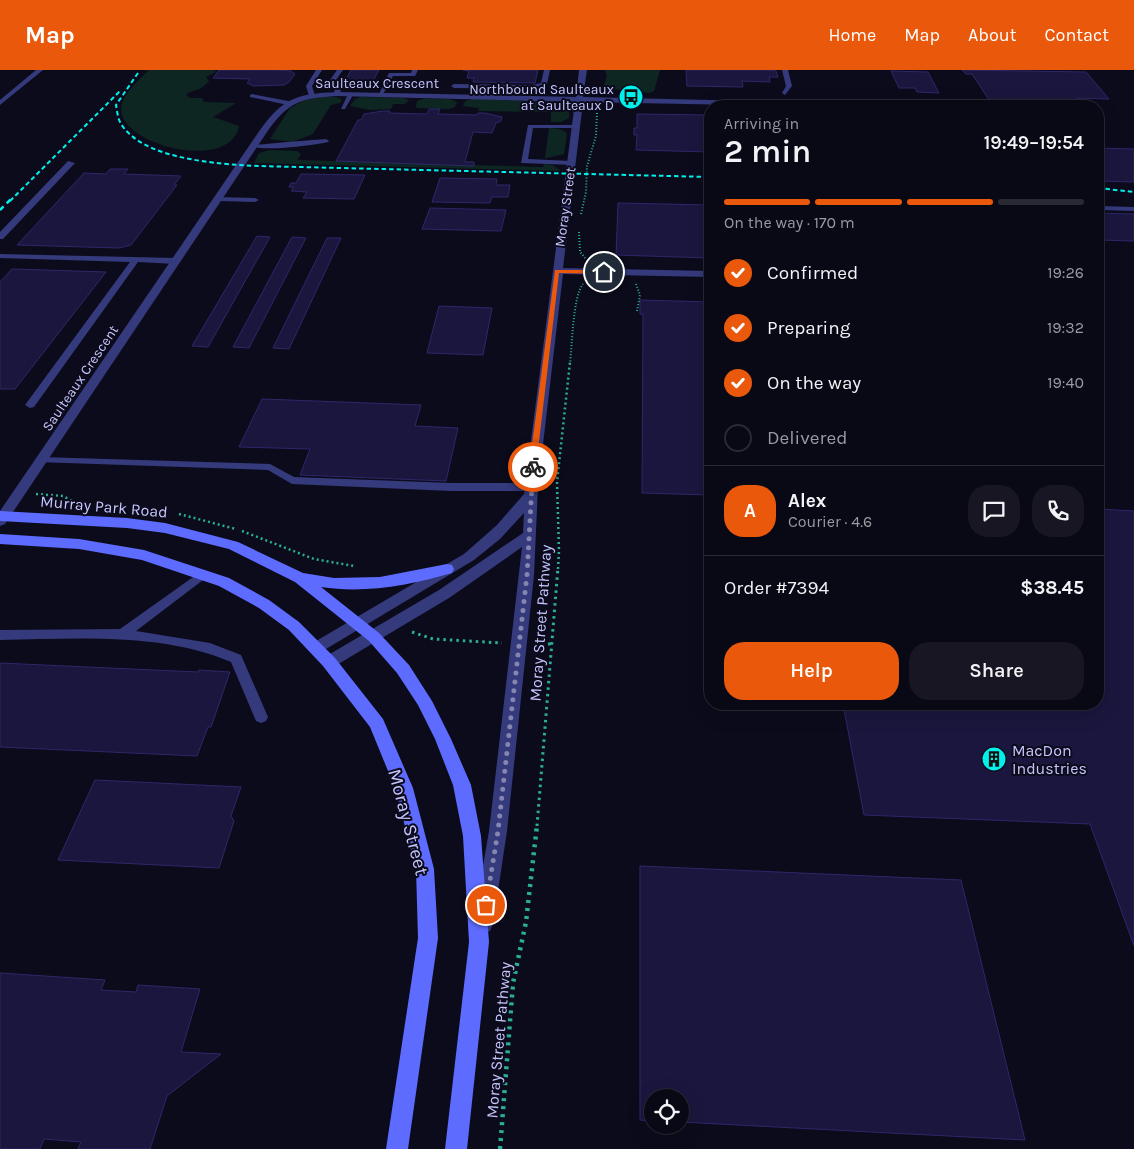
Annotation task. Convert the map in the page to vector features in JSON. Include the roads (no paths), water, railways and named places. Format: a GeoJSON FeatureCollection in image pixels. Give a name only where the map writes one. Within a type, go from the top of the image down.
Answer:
{"type":"FeatureCollection","features":[{"type":"Feature","properties":{"kind":"street","name":"Moray Street"},"geometry":{"type":"LineString","coordinates":[[456,1149],[479,942],[498,831],[530,534],[531,490],[583,70]]}},
{"type":"Feature","properties":{"kind":"street","name":"Saulteaux Crescent"},"geometry":{"type":"LineString","coordinates":[[1,518],[279,111],[288,103],[312,96],[337,94],[704,102]]}},
{"type":"Feature","properties":{"kind":"street"},"geometry":{"type":"LineString","coordinates":[[557,271],[704,274]]}},
{"type":"Feature","properties":{"kind":"street"},"geometry":{"type":"LineString","coordinates":[[0,539],[80,544],[121,550],[144,555],[203,574],[224,582],[264,604],[294,626],[316,648],[359,624],[491,542],[510,521],[531,490]]}},
{"type":"Feature","properties":{"kind":"street","name":"Murray Park Road"},"geometry":{"type":"LineString","coordinates":[[1,518],[93,520],[165,528],[233,545],[300,578],[359,624]]}},
{"type":"Feature","properties":{"kind":"street"},"geometry":{"type":"LineString","coordinates":[[330,662],[452,589],[530,534]]}},
{"type":"Feature","properties":{"kind":"street"},"geometry":{"type":"LineString","coordinates":[[300,578],[338,584],[373,584],[409,579],[447,569]]}},
{"type":"Feature","properties":{"kind":"street","name":"Moray Street"},"geometry":{"type":"LineString","coordinates":[[359,624],[374,637],[403,669],[424,701],[443,739],[462,786],[472,836],[479,942]]}},
{"type":"Feature","properties":{"kind":"street","name":"Moray Street"},"geometry":{"type":"LineString","coordinates":[[316,648],[330,662],[377,724],[404,788],[425,869],[428,938],[397,1149]]}},
{"type":"Feature","properties":{"kind":"lane"},"geometry":{"type":"LineString","coordinates":[[0,103],[40,70]]}},
{"type":"Feature","properties":{"kind":"lane"},"geometry":{"type":"LineString","coordinates":[[312,96],[309,86],[319,70]]}},
{"type":"Feature","properties":{"kind":"lane"},"geometry":{"type":"LineString","coordinates":[[337,94],[338,88],[333,80],[340,70]]}},
{"type":"Feature","properties":{"kind":"lane"},"geometry":{"type":"LineString","coordinates":[[380,95],[390,74],[413,75],[415,70]]}},
{"type":"Feature","properties":{"kind":"lane"},"geometry":{"type":"LineString","coordinates":[[449,97],[454,85],[532,87],[544,84],[547,70]]}},
{"type":"Feature","properties":{"kind":"lane"},"geometry":{"type":"LineString","coordinates":[[785,70],[789,86],[785,93]]}},
{"type":"Feature","properties":{"kind":"lane"},"geometry":{"type":"LineString","coordinates":[[498,98],[501,87]]}},
{"type":"Feature","properties":{"kind":"lane"},"geometry":{"type":"LineString","coordinates":[[343,108],[350,95]]}},
{"type":"Feature","properties":{"kind":"lane"},"geometry":{"type":"LineString","coordinates":[[252,96],[288,103]]}},
{"type":"Feature","properties":{"kind":"lane"},"geometry":{"type":"LineString","coordinates":[[571,163],[524,161],[530,126],[576,126]]}},
{"type":"Feature","properties":{"kind":"lane"},"geometry":{"type":"LineString","coordinates":[[255,146],[279,146],[326,141]]}},
{"type":"Feature","properties":{"kind":"lane"},"geometry":{"type":"LineString","coordinates":[[0,237],[71,163]]}},
{"type":"Feature","properties":{"kind":"lane"},"geometry":{"type":"LineString","coordinates":[[219,199],[255,200]]}},
{"type":"Feature","properties":{"kind":"lane"},"geometry":{"type":"LineString","coordinates":[[1104,208],[1134,209]]}},
{"type":"Feature","properties":{"kind":"lane"},"geometry":{"type":"LineString","coordinates":[[0,256],[176,261]]}},
{"type":"Feature","properties":{"kind":"lane"},"geometry":{"type":"LineString","coordinates":[[30,405],[136,260]]}},
{"type":"Feature","properties":{"kind":"lane"},"geometry":{"type":"LineString","coordinates":[[41,460],[270,467],[292,480],[531,490]]}},
{"type":"Feature","properties":{"kind":"lane"},"geometry":{"type":"LineString","coordinates":[[123,634],[203,574]]}},
{"type":"Feature","properties":{"kind":"lane"},"geometry":{"type":"LineString","coordinates":[[0,635],[123,634],[210,648],[236,659],[261,717]]}},
{"type":"Feature","properties":{"kind":"railway"},"geometry":{"type":"LineString","coordinates":[[138,73],[116,105],[121,124],[132,136],[147,145],[164,153],[184,158],[223,164],[258,166],[704,177]]}},
{"type":"Feature","properties":{"kind":"railway"},"geometry":{"type":"LineString","coordinates":[[10,201],[120,91]]}},
{"type":"Feature","properties":{"kind":"railway"},"geometry":{"type":"LineString","coordinates":[[1104,189],[1134,192]]}},
{"type":"Feature","properties":{"kind":"railway"},"geometry":{"type":"LineString","coordinates":[[0,210],[11,199]]}},
{"type":"Feature","properties":{"kind":"place","name":"Northbound Saulteaux at Saulteaux D"},"geometry":{"type":"Point","coordinates":[631,97]}},
{"type":"Feature","properties":{"kind":"place","name":"MacDon Industries"},"geometry":{"type":"Point","coordinates":[994,759]}}]}
